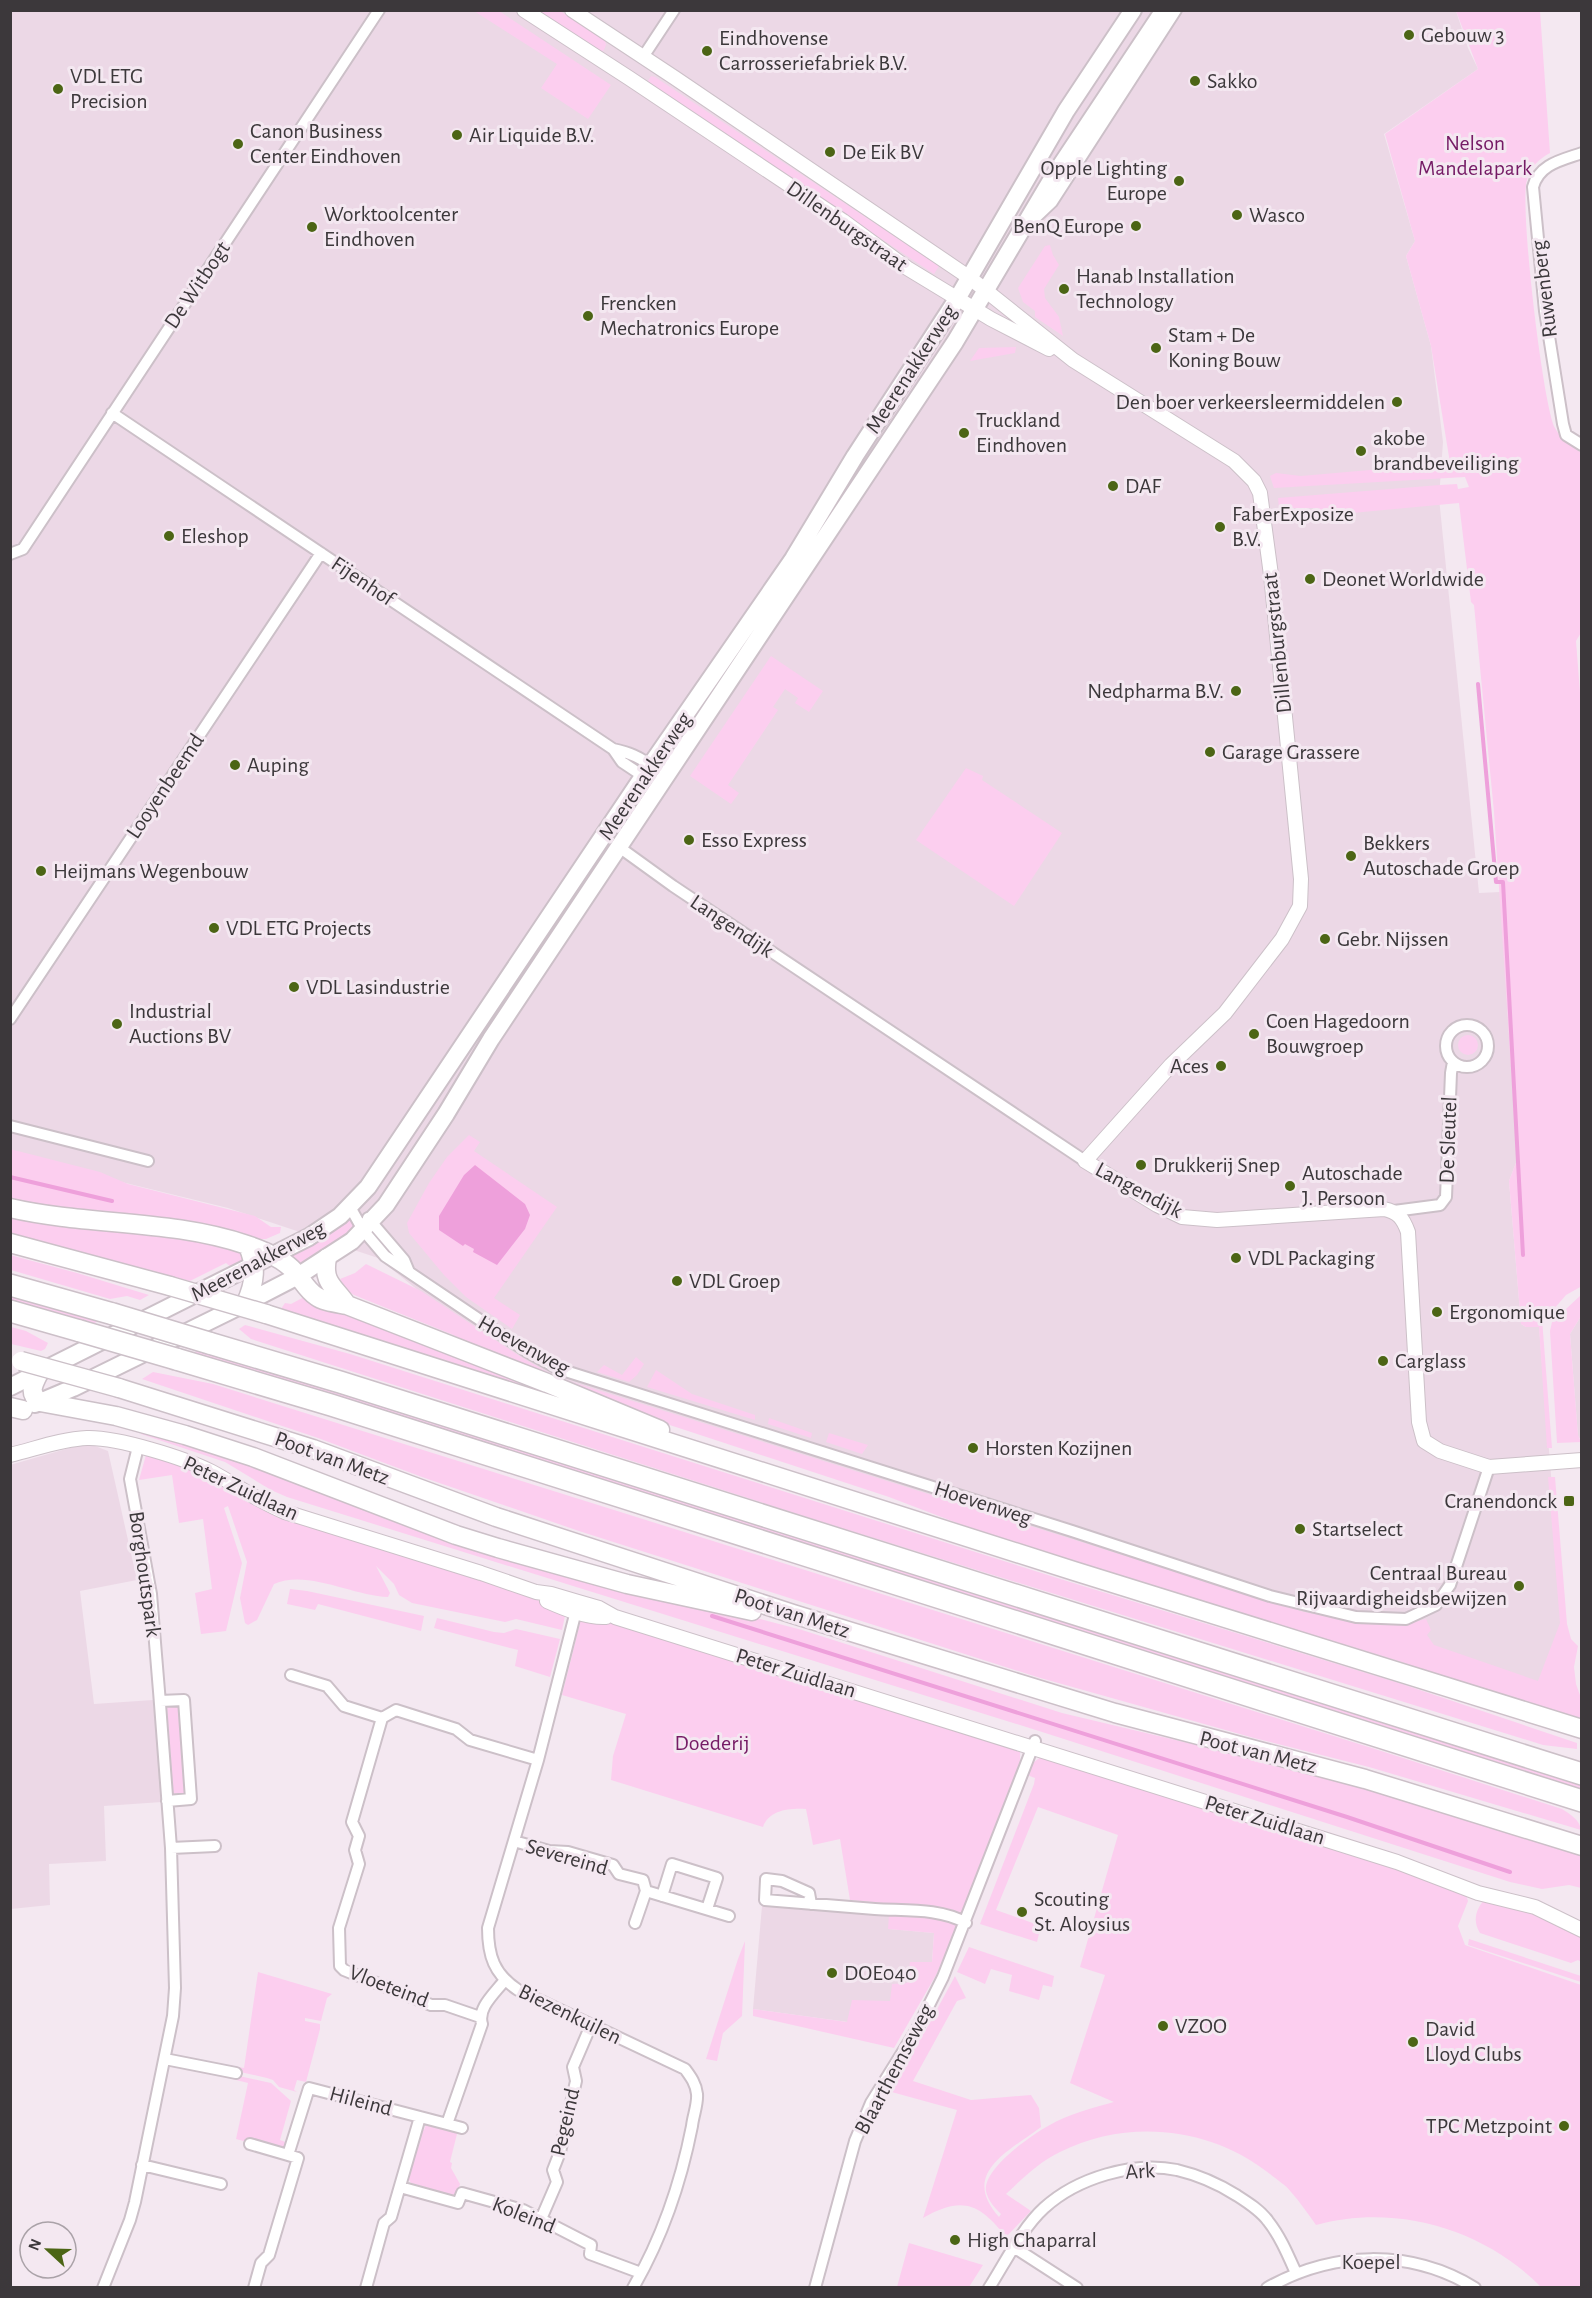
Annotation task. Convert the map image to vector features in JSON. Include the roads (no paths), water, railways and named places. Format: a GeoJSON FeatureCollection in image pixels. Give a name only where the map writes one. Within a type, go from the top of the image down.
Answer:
{"type":"FeatureCollection","features":[{"type":"Feature","properties":{"kind":"highway"},"geometry":{"type":"LineString","coordinates":[[10,1208],[64,1219],[158,1225],[201,1232],[248,1246],[287,1265],[316,1296],[347,1305],[654,1426],[683,1446]]}},
{"type":"Feature","properties":{"kind":"highway"},"geometry":{"type":"LineString","coordinates":[[10,1243],[266,1314],[1040,1561],[1579,1728]]}},
{"type":"Feature","properties":{"kind":"highway"},"geometry":{"type":"LineString","coordinates":[[246,1304],[256,1276],[255,1265],[248,1246]]}},
{"type":"Feature","properties":{"kind":"highway"},"geometry":{"type":"LineString","coordinates":[[327,1258],[328,1281],[347,1305]]}},
{"type":"Feature","properties":{"kind":"highway"},"geometry":{"type":"LineString","coordinates":[[10,1286],[113,1314],[340,1382],[1581,1774]]}},
{"type":"Feature","properties":{"kind":"highway","name":"Poot van Metz"},"geometry":{"type":"LineString","coordinates":[[10,1311],[331,1405],[1581,1801]]}},
{"type":"Feature","properties":{"kind":"highway","name":"Poot van Metz"},"geometry":{"type":"LineString","coordinates":[[16,1360],[119,1388],[313,1449],[496,1517],[793,1614],[1104,1710],[1365,1779],[1581,1846]]}},
{"type":"Feature","properties":{"kind":"highway"},"geometry":{"type":"LineString","coordinates":[[21,1409],[34,1398],[32,1390],[40,1371]]}},
{"type":"Feature","properties":{"kind":"highway"},"geometry":{"type":"LineString","coordinates":[[21,1409],[116,1416],[185,1435],[289,1470],[456,1534],[560,1566],[627,1584],[738,1608],[793,1614]]}},
{"type":"Feature","properties":{"kind":"main road","name":"Meerenakkerweg"},"geometry":{"type":"LineString","coordinates":[[10,1387],[319,1232],[350,1207],[376,1176],[647,771],[793,559],[855,456],[970,278],[1066,111],[1133,10]]}},
{"type":"Feature","properties":{"kind":"main road","name":"Meerenakkerweg"},"geometry":{"type":"LineString","coordinates":[[21,1409],[246,1304],[298,1276],[352,1241],[386,1205],[447,1114],[491,1039],[975,310],[1053,177],[1164,10]]}},
{"type":"Feature","properties":{"kind":"street","name":"De Witbogt"},"geometry":{"type":"LineString","coordinates":[[10,555],[22,549],[379,10]]}},
{"type":"Feature","properties":{"kind":"street","name":"Dillenburgstraat"},"geometry":{"type":"LineString","coordinates":[[524,10],[843,221],[907,268],[975,310],[1073,360],[1234,461],[1254,482],[1260,493],[1271,575],[1300,879],[1300,906],[1282,939],[1225,1013],[1171,1065],[1085,1161]]}},
{"type":"Feature","properties":{"kind":"street","name":"Dillenburgstraat"},"geometry":{"type":"LineString","coordinates":[[572,10],[970,278],[1073,360]]}},
{"type":"Feature","properties":{"kind":"street"},"geometry":{"type":"LineString","coordinates":[[629,78],[674,10]]}},
{"type":"Feature","properties":{"kind":"street","name":"Meerenakkerweg"},"geometry":{"type":"LineString","coordinates":[[1021,232],[1052,202],[1176,10]]}},
{"type":"Feature","properties":{"kind":"street","name":"Ruwenberg"},"geometry":{"type":"LineString","coordinates":[[1581,153],[1552,163],[1542,170],[1535,179],[1533,187],[1545,311],[1563,424],[1566,435],[1581,445]]}},
{"type":"Feature","properties":{"kind":"street","name":"Fijenhof"},"geometry":{"type":"LineString","coordinates":[[112,413],[613,749],[645,760],[647,771]]}},
{"type":"Feature","properties":{"kind":"street","name":"Looyenbeemd"},"geometry":{"type":"LineString","coordinates":[[10,1019],[321,553]]}},
{"type":"Feature","properties":{"kind":"street","name":"Langendijk"},"geometry":{"type":"LineString","coordinates":[[619,847],[673,886],[1085,1161],[1157,1205],[1182,1217],[1217,1220],[1384,1209],[1394,1211]]}},
{"type":"Feature","properties":{"kind":"street","name":"De Sleutel"},"geometry":{"type":"LineString","coordinates":[[1394,1211],[1440,1205],[1446,1197],[1453,1062],[1446,1049],[1446,1041],[1453,1030],[1464,1024],[1476,1026],[1482,1030],[1488,1042],[1488,1049],[1481,1062],[1469,1067],[1453,1062]]}},
{"type":"Feature","properties":{"kind":"street"},"geometry":{"type":"LineString","coordinates":[[10,1126],[148,1161]]}},
{"type":"Feature","properties":{"kind":"street","name":"Hoevenweg"},"geometry":{"type":"LineString","coordinates":[[350,1207],[368,1225],[385,1256],[526,1351],[559,1369],[1270,1596],[1356,1617],[1406,1619],[1436,1605],[1450,1585],[1489,1467]]}},
{"type":"Feature","properties":{"kind":"street"},"geometry":{"type":"LineString","coordinates":[[1394,1211],[1404,1220],[1408,1232],[1419,1422],[1424,1441],[1440,1451],[1489,1467],[1580,1460]]}},
{"type":"Feature","properties":{"kind":"street","name":"Peter Zuidlaan"},"geometry":{"type":"LineString","coordinates":[[10,1455],[64,1441],[102,1438],[188,1461],[209,1470],[258,1500],[285,1512],[481,1573],[536,1592],[548,1601],[577,1606],[598,1617],[615,1617],[977,1729],[1000,1730],[1033,1745],[1073,1754],[1089,1764],[1440,1877],[1455,1877],[1503,1893],[1513,1901],[1560,1917],[1581,1930]]}},
{"type":"Feature","properties":{"kind":"street","name":"Borghoutspark"},"geometry":{"type":"LineString","coordinates":[[103,2288],[130,2220],[165,2059],[173,2016],[175,1988],[171,1848],[151,1594],[130,1479],[138,1447]]}},
{"type":"Feature","properties":{"kind":"street","name":"Biezenkuilen"},"geometry":{"type":"LineString","coordinates":[[577,1606],[538,1760],[488,1928],[488,1948],[504,1981],[518,1990],[685,2069],[694,2080],[697,2095],[687,2153],[652,2252],[633,2288]]}},
{"type":"Feature","properties":{"kind":"street"},"geometry":{"type":"LineString","coordinates":[[291,1675],[327,1686],[344,1706],[382,1718],[396,1710],[456,1729],[470,1740],[538,1760]]}},
{"type":"Feature","properties":{"kind":"street"},"geometry":{"type":"LineString","coordinates":[[160,1701],[184,1700],[190,1777],[191,1799],[167,1801]]}},
{"type":"Feature","properties":{"kind":"street","name":"Vloeteind"},"geometry":{"type":"LineString","coordinates":[[382,1718],[352,1822],[359,1836],[355,1850],[359,1864],[339,1928],[340,1966],[344,1970],[431,2005],[445,2005],[480,2017]]}},
{"type":"Feature","properties":{"kind":"street","name":"Blaarthemseweg"},"geometry":{"type":"LineString","coordinates":[[815,2288],[855,2140],[871,2103],[917,2029],[938,1987],[966,1923],[1033,1745]]}},
{"type":"Feature","properties":{"kind":"street","name":"Severeind"},"geometry":{"type":"LineString","coordinates":[[514,1841],[549,1851],[568,1852],[613,1865],[619,1874],[643,1880],[645,1891],[729,1916]]}},
{"type":"Feature","properties":{"kind":"street"},"geometry":{"type":"LineString","coordinates":[[171,1848],[215,1846]]}},
{"type":"Feature","properties":{"kind":"street"},"geometry":{"type":"LineString","coordinates":[[662,1896],[672,1864],[717,1878],[707,1909]]}},
{"type":"Feature","properties":{"kind":"street"},"geometry":{"type":"LineString","coordinates":[[635,1923],[645,1891]]}},
{"type":"Feature","properties":{"kind":"street"},"geometry":{"type":"LineString","coordinates":[[811,1904],[949,1915],[966,1923]]}},
{"type":"Feature","properties":{"kind":"street"},"geometry":{"type":"LineString","coordinates":[[447,2124],[482,2024],[480,2017],[483,2008],[504,1981]]}},
{"type":"Feature","properties":{"kind":"street","name":"Pegeind"},"geometry":{"type":"LineString","coordinates":[[541,2219],[556,2182],[553,2170],[560,2152],[576,2081],[573,2067],[591,2025]]}},
{"type":"Feature","properties":{"kind":"street"},"geometry":{"type":"LineString","coordinates":[[165,2059],[236,2073]]}},
{"type":"Feature","properties":{"kind":"street","name":"Hileind"},"geometry":{"type":"LineString","coordinates":[[254,2288],[261,2263],[269,2255],[298,2158],[288,2155],[309,2088],[462,2127]]}},
{"type":"Feature","properties":{"kind":"street"},"geometry":{"type":"LineString","coordinates":[[366,2288],[384,2223],[391,2217],[420,2117]]}},
{"type":"Feature","properties":{"kind":"street"},"geometry":{"type":"LineString","coordinates":[[250,2144],[288,2155]]}},
{"type":"Feature","properties":{"kind":"street"},"geometry":{"type":"LineString","coordinates":[[142,2165],[220,2184]]}},
{"type":"Feature","properties":{"kind":"street","name":"Ark"},"geometry":{"type":"LineString","coordinates":[[989,2288],[1031,2223],[1044,2208],[1081,2184],[1104,2175],[1141,2168],[1175,2170],[1206,2179],[1223,2187],[1267,2219],[1281,2241],[1296,2273]]}},
{"type":"Feature","properties":{"kind":"street","name":"Koleind"},"geometry":{"type":"LineString","coordinates":[[400,2187],[458,2203],[462,2193],[523,2210],[591,2245],[590,2254],[641,2273]]}},
{"type":"Feature","properties":{"kind":"street"},"geometry":{"type":"LineString","coordinates":[[1015,2248],[1077,2288]]}},
{"type":"Feature","properties":{"kind":"street","name":"Koepel"},"geometry":{"type":"LineString","coordinates":[[1267,2288],[1296,2273],[1327,2263],[1380,2258],[1448,2273],[1475,2288]]}},
{"type":"Feature","properties":{"kind":"waterway"},"geometry":{"type":"LineString","coordinates":[[1478,684],[1496,882],[1503,882],[1523,1255]]}},
{"type":"Feature","properties":{"kind":"waterway"},"geometry":{"type":"LineString","coordinates":[[10,1177],[112,1201]]}},
{"type":"Feature","properties":{"kind":"waterway"},"geometry":{"type":"LineString","coordinates":[[712,1616],[1347,1817],[1510,1872]]}},
{"type":"Feature","properties":{"kind":"place","name":"Gebouw 3"},"geometry":{"type":"Point","coordinates":[1409,35]}},
{"type":"Feature","properties":{"kind":"place","name":"Eindhovense Carrosseriefabriek B.V."},"geometry":{"type":"Point","coordinates":[707,51]}},
{"type":"Feature","properties":{"kind":"place","name":"Sakko"},"geometry":{"type":"Point","coordinates":[1195,81]}},
{"type":"Feature","properties":{"kind":"place","name":"VDL ETG Precision"},"geometry":{"type":"Point","coordinates":[58,89]}},
{"type":"Feature","properties":{"kind":"place","name":"Air Liquide B.V."},"geometry":{"type":"Point","coordinates":[457,135]}},
{"type":"Feature","properties":{"kind":"place","name":"Canon Business Center Eindhoven"},"geometry":{"type":"Point","coordinates":[238,144]}},
{"type":"Feature","properties":{"kind":"place","name":"De Eik BV"},"geometry":{"type":"Point","coordinates":[830,152]}},
{"type":"Feature","properties":{"kind":"place","name":"Opple Lighting Europe"},"geometry":{"type":"Point","coordinates":[1179,181]}},
{"type":"Feature","properties":{"kind":"place","name":"Wasco"},"geometry":{"type":"Point","coordinates":[1237,215]}},
{"type":"Feature","properties":{"kind":"place","name":"BenQ Europe"},"geometry":{"type":"Point","coordinates":[1136,226]}},
{"type":"Feature","properties":{"kind":"place","name":"Worktoolcenter Eindhoven"},"geometry":{"type":"Point","coordinates":[312,227]}},
{"type":"Feature","properties":{"kind":"place","name":"Hanab Installation Technology"},"geometry":{"type":"Point","coordinates":[1064,289]}},
{"type":"Feature","properties":{"kind":"place","name":"Frencken Mechatronics Europe"},"geometry":{"type":"Point","coordinates":[588,316]}},
{"type":"Feature","properties":{"kind":"place","name":"Stam + De Koning Bouw"},"geometry":{"type":"Point","coordinates":[1156,348]}},
{"type":"Feature","properties":{"kind":"place","name":"Den boer verkeersleermiddelen"},"geometry":{"type":"Point","coordinates":[1397,402]}},
{"type":"Feature","properties":{"kind":"place","name":"Truckland Eindhoven"},"geometry":{"type":"Point","coordinates":[964,433]}},
{"type":"Feature","properties":{"kind":"place","name":"akobe brandbeveiliging"},"geometry":{"type":"Point","coordinates":[1361,451]}},
{"type":"Feature","properties":{"kind":"place","name":"DAF"},"geometry":{"type":"Point","coordinates":[1113,486]}},
{"type":"Feature","properties":{"kind":"place","name":"FaberExposize B.V."},"geometry":{"type":"Point","coordinates":[1220,527]}},
{"type":"Feature","properties":{"kind":"place","name":"Eleshop"},"geometry":{"type":"Point","coordinates":[169,536]}},
{"type":"Feature","properties":{"kind":"place","name":"Deonet Worldwide"},"geometry":{"type":"Point","coordinates":[1310,579]}},
{"type":"Feature","properties":{"kind":"place","name":"Nedpharma B.V."},"geometry":{"type":"Point","coordinates":[1236,691]}},
{"type":"Feature","properties":{"kind":"place","name":"Garage Grassere"},"geometry":{"type":"Point","coordinates":[1210,752]}},
{"type":"Feature","properties":{"kind":"place","name":"Auping"},"geometry":{"type":"Point","coordinates":[235,765]}},
{"type":"Feature","properties":{"kind":"place","name":"Esso Express"},"geometry":{"type":"Point","coordinates":[689,840]}},
{"type":"Feature","properties":{"kind":"place","name":"Bekkers Autoschade Groep"},"geometry":{"type":"Point","coordinates":[1351,856]}},
{"type":"Feature","properties":{"kind":"place","name":"Heijmans Wegenbouw"},"geometry":{"type":"Point","coordinates":[41,871]}},
{"type":"Feature","properties":{"kind":"place","name":"VDL ETG Projects"},"geometry":{"type":"Point","coordinates":[214,928]}},
{"type":"Feature","properties":{"kind":"place","name":"Gebr. Nijssen"},"geometry":{"type":"Point","coordinates":[1325,939]}},
{"type":"Feature","properties":{"kind":"place","name":"VDL Lasindustrie"},"geometry":{"type":"Point","coordinates":[294,987]}},
{"type":"Feature","properties":{"kind":"place","name":"Industrial Auctions BV"},"geometry":{"type":"Point","coordinates":[117,1024]}},
{"type":"Feature","properties":{"kind":"place","name":"Coen Hagedoorn Bouwgroep"},"geometry":{"type":"Point","coordinates":[1254,1034]}},
{"type":"Feature","properties":{"kind":"place","name":"Aces"},"geometry":{"type":"Point","coordinates":[1221,1066]}},
{"type":"Feature","properties":{"kind":"place","name":"Drukkerij Snep"},"geometry":{"type":"Point","coordinates":[1141,1165]}},
{"type":"Feature","properties":{"kind":"place","name":"Autoschade J. Persoon"},"geometry":{"type":"Point","coordinates":[1290,1186]}},
{"type":"Feature","properties":{"kind":"place","name":"VDL Packaging"},"geometry":{"type":"Point","coordinates":[1236,1258]}},
{"type":"Feature","properties":{"kind":"place","name":"VDL Groep"},"geometry":{"type":"Point","coordinates":[677,1281]}},
{"type":"Feature","properties":{"kind":"place","name":"Ergonomique"},"geometry":{"type":"Point","coordinates":[1437,1312]}},
{"type":"Feature","properties":{"kind":"place","name":"Carglass"},"geometry":{"type":"Point","coordinates":[1383,1361]}},
{"type":"Feature","properties":{"kind":"place","name":"Horsten Kozijnen"},"geometry":{"type":"Point","coordinates":[973,1448]}},
{"type":"Feature","properties":{"kind":"place","name":"Cranendonck"},"geometry":{"type":"Point","coordinates":[1569,1501]}},
{"type":"Feature","properties":{"kind":"place","name":"Startselect"},"geometry":{"type":"Point","coordinates":[1300,1529]}},
{"type":"Feature","properties":{"kind":"place","name":"Centraal Bureau Rijvaardigheidsbewijzen"},"geometry":{"type":"Point","coordinates":[1519,1586]}},
{"type":"Feature","properties":{"kind":"place","name":"Scouting St. Aloysius"},"geometry":{"type":"Point","coordinates":[1022,1912]}},
{"type":"Feature","properties":{"kind":"place","name":"DOE040"},"geometry":{"type":"Point","coordinates":[832,1973]}},
{"type":"Feature","properties":{"kind":"place","name":"VZOO"},"geometry":{"type":"Point","coordinates":[1163,2026]}},
{"type":"Feature","properties":{"kind":"place","name":"David Lloyd Clubs"},"geometry":{"type":"Point","coordinates":[1413,2042]}},
{"type":"Feature","properties":{"kind":"place","name":"TPC Metzpoint"},"geometry":{"type":"Point","coordinates":[1564,2126]}},
{"type":"Feature","properties":{"kind":"place","name":"High Chaparral"},"geometry":{"type":"Point","coordinates":[955,2240]}},
{"type":"Feature","properties":{"kind":"park label","name":"Nelson Mandelapark"},"geometry":{"type":"Point","coordinates":[1475,156]}},
{"type":"Feature","properties":{"kind":"park label","name":"Doederij"},"geometry":{"type":"Point","coordinates":[712,1743]}}]}
